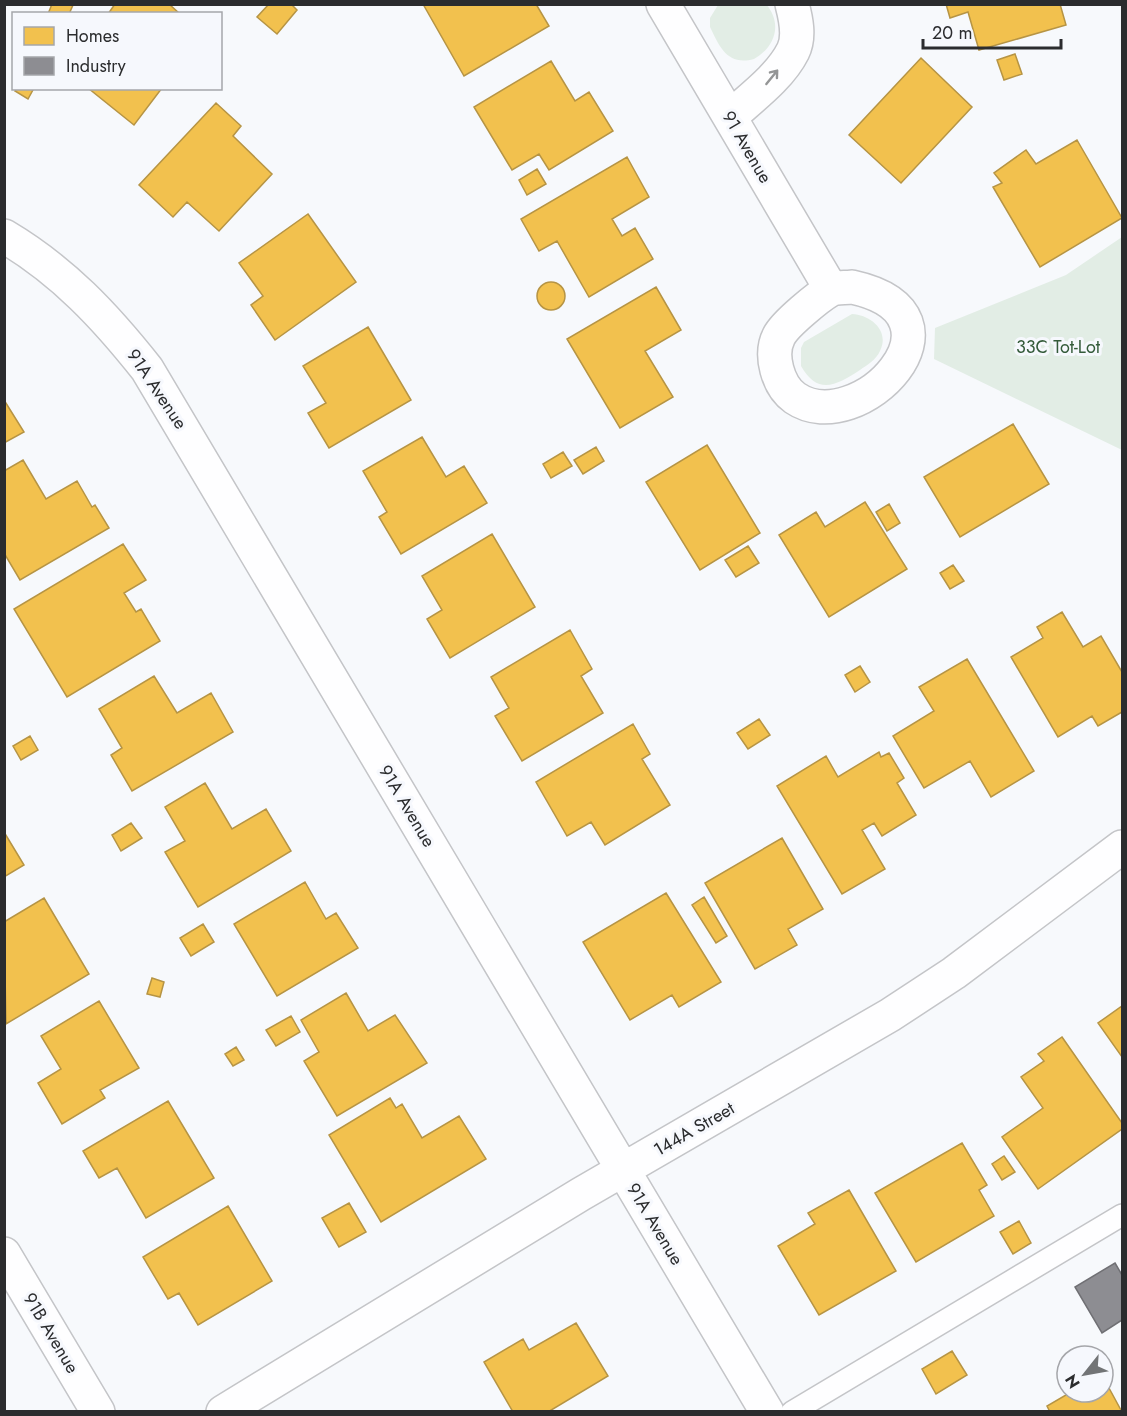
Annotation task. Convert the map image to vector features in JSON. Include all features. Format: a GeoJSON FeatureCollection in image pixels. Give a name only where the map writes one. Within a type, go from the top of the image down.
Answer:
{"type":"FeatureCollection","features":[{"type":"Feature","properties":{"kind":"street","name":"91 Avenue"},"geometry":{"type":"LineString","coordinates":[[663,4],[831,289]]}},
{"type":"Feature","properties":{"kind":"street"},"geometry":{"type":"LineString","coordinates":[[730,117],[767,84],[793,51],[797,25],[792,4]]}},
{"type":"Feature","properties":{"kind":"street","name":"91A Avenue"},"geometry":{"type":"LineString","coordinates":[[4,236],[52,268],[83,294],[147,369],[767,1412]]}},
{"type":"Feature","properties":{"kind":"street","name":"144A Street"},"geometry":{"type":"LineString","coordinates":[[223,1412],[623,1171],[890,1015],[954,973],[1122,847]]}},
{"type":"Feature","properties":{"kind":"street","name":"91B Avenue"},"geometry":{"type":"LineString","coordinates":[[4,1254],[98,1412]]}},
{"type":"Feature","properties":{"kind":"lane"},"geometry":{"type":"LineString","coordinates":[[792,1412],[1122,1215]]}},
{"type":"Feature","properties":{"kind":"green space"},"geometry":{"type":"Polygon","coordinates":[[[766,4],[774,19],[772,42],[754,59],[738,60],[726,54],[710,27],[710,18],[718,5],[766,4]]]}},
{"type":"Feature","properties":{"kind":"green space","name":"33C Tot-Lot"},"geometry":{"type":"Polygon","coordinates":[[[1122,237],[1122,450],[934,359],[935,328],[1066,275],[1122,237]]]}},
{"type":"Feature","properties":{"kind":"green space"},"geometry":{"type":"Polygon","coordinates":[[[852,314],[866,317],[881,331],[883,337],[878,354],[860,370],[836,383],[828,385],[814,381],[801,366],[801,348],[804,342],[852,314]]]}},
{"type":"Feature","properties":{"kind":"building: Homes"},"geometry":{"type":"Polygon","coordinates":[[[52,4],[73,4],[70,12],[49,12],[52,4]]]}},
{"type":"Feature","properties":{"kind":"building: Homes"},"geometry":{"type":"Polygon","coordinates":[[[115,4],[169,4],[178,12],[109,12],[115,4]]]}},
{"type":"Feature","properties":{"kind":"building: Homes"},"geometry":{"type":"Polygon","coordinates":[[[269,4],[291,4],[297,10],[277,34],[257,17],[269,4]]]}},
{"type":"Feature","properties":{"kind":"building: Homes"},"geometry":{"type":"Polygon","coordinates":[[[423,4],[536,4],[549,26],[464,76],[423,4]]]}},
{"type":"Feature","properties":{"kind":"building: Homes"},"geometry":{"type":"Polygon","coordinates":[[[946,4],[1060,4],[1066,25],[979,50],[968,12],[950,18],[946,4]]]}},
{"type":"Feature","properties":{"kind":"building: Homes"},"geometry":{"type":"Polygon","coordinates":[[[1015,54],[1022,74],[1004,80],[997,60],[1015,54]]]}},
{"type":"Feature","properties":{"kind":"building: Homes"},"geometry":{"type":"Polygon","coordinates":[[[921,58],[972,107],[901,183],[849,135],[921,58]]]}},
{"type":"Feature","properties":{"kind":"building: Homes"},"geometry":{"type":"Polygon","coordinates":[[[551,61],[575,101],[589,92],[613,131],[549,170],[539,154],[512,170],[474,107],[551,61]]]}},
{"type":"Feature","properties":{"kind":"building: Homes"},"geometry":{"type":"Polygon","coordinates":[[[16,90],[33,90],[28,99],[16,90]]]}},
{"type":"Feature","properties":{"kind":"building: Homes"},"geometry":{"type":"Polygon","coordinates":[[[90,90],[160,90],[134,125],[90,90]]]}},
{"type":"Feature","properties":{"kind":"building: Homes"},"geometry":{"type":"Polygon","coordinates":[[[216,103],[241,126],[233,136],[272,174],[219,231],[187,202],[173,217],[139,185],[216,103]]]}},
{"type":"Feature","properties":{"kind":"building: Homes"},"geometry":{"type":"Polygon","coordinates":[[[1077,140],[1122,218],[1040,267],[993,187],[1002,183],[994,173],[1026,150],[1036,164],[1077,140]]]}},
{"type":"Feature","properties":{"kind":"building: Homes"},"geometry":{"type":"Polygon","coordinates":[[[627,157],[649,197],[612,219],[622,236],[635,228],[653,259],[589,297],[557,241],[539,251],[521,219],[627,157]]]}},
{"type":"Feature","properties":{"kind":"building: Homes"},"geometry":{"type":"Polygon","coordinates":[[[537,169],[546,184],[527,195],[519,180],[537,169]]]}},
{"type":"Feature","properties":{"kind":"building: Homes"},"geometry":{"type":"Polygon","coordinates":[[[308,214],[356,282],[275,340],[251,305],[263,296],[239,263],[308,214]]]}},
{"type":"Feature","properties":{"kind":"building: Homes"},"geometry":{"type":"Polygon","coordinates":[[[551,282],[561,286],[565,296],[561,306],[551,310],[541,306],[537,296],[541,286],[551,282]]]}},
{"type":"Feature","properties":{"kind":"building: Homes"},"geometry":{"type":"Polygon","coordinates":[[[656,287],[681,330],[645,351],[673,397],[620,428],[567,339],[656,287]]]}},
{"type":"Feature","properties":{"kind":"building: Homes"},"geometry":{"type":"Polygon","coordinates":[[[368,327],[411,400],[329,448],[308,413],[326,403],[303,366],[368,327]]]}},
{"type":"Feature","properties":{"kind":"building: Homes"},"geometry":{"type":"Polygon","coordinates":[[[4,400],[24,432],[4,443],[4,400]]]}},
{"type":"Feature","properties":{"kind":"building: Homes"},"geometry":{"type":"Polygon","coordinates":[[[1013,424],[1049,484],[960,537],[924,477],[1013,424]]]}},
{"type":"Feature","properties":{"kind":"building: Homes"},"geometry":{"type":"Polygon","coordinates":[[[422,437],[446,477],[464,466],[487,503],[401,554],[379,517],[387,512],[363,471],[422,437]]]}},
{"type":"Feature","properties":{"kind":"building: Homes"},"geometry":{"type":"Polygon","coordinates":[[[707,445],[760,533],[700,570],[646,482],[707,445]]]}},
{"type":"Feature","properties":{"kind":"building: Homes"},"geometry":{"type":"Polygon","coordinates":[[[596,447],[604,461],[583,474],[574,460],[596,447]]]}},
{"type":"Feature","properties":{"kind":"building: Homes"},"geometry":{"type":"Polygon","coordinates":[[[563,452],[572,466],[551,478],[543,464],[563,452]]]}},
{"type":"Feature","properties":{"kind":"building: Homes"},"geometry":{"type":"Polygon","coordinates":[[[23,460],[46,499],[77,481],[92,507],[95,505],[109,528],[20,580],[4,553],[4,471],[23,460]]]}},
{"type":"Feature","properties":{"kind":"building: Homes"},"geometry":{"type":"Polygon","coordinates":[[[865,502],[907,569],[829,617],[779,535],[816,512],[825,527],[865,502]]]}},
{"type":"Feature","properties":{"kind":"building: Homes"},"geometry":{"type":"Polygon","coordinates":[[[889,504],[900,523],[887,531],[876,512],[889,504]]]}},
{"type":"Feature","properties":{"kind":"building: Homes"},"geometry":{"type":"Polygon","coordinates":[[[492,534],[535,607],[450,658],[427,619],[442,610],[422,576],[492,534]]]}},
{"type":"Feature","properties":{"kind":"building: Homes"},"geometry":{"type":"Polygon","coordinates":[[[123,544],[146,580],[124,593],[136,612],[141,609],[160,641],[67,697],[14,609],[123,544]]]}},
{"type":"Feature","properties":{"kind":"building: Homes"},"geometry":{"type":"Polygon","coordinates":[[[748,546],[759,563],[736,577],[725,560],[748,546]]]}},
{"type":"Feature","properties":{"kind":"building: Homes"},"geometry":{"type":"Polygon","coordinates":[[[953,565],[964,581],[950,589],[940,573],[953,565]]]}},
{"type":"Feature","properties":{"kind":"building: Homes"},"geometry":{"type":"Polygon","coordinates":[[[1062,612],[1083,647],[1101,636],[1122,672],[1122,712],[1098,726],[1092,716],[1058,737],[1011,657],[1043,638],[1037,627],[1062,612]]]}},
{"type":"Feature","properties":{"kind":"building: Homes"},"geometry":{"type":"Polygon","coordinates":[[[570,630],[592,669],[581,676],[603,713],[522,761],[495,716],[509,708],[491,677],[570,630]]]}},
{"type":"Feature","properties":{"kind":"building: Homes"},"geometry":{"type":"Polygon","coordinates":[[[967,659],[1034,771],[991,797],[970,761],[924,788],[893,736],[934,711],[919,687],[967,659]]]}},
{"type":"Feature","properties":{"kind":"building: Homes"},"geometry":{"type":"Polygon","coordinates":[[[860,666],[870,682],[855,692],[845,675],[860,666]]]}},
{"type":"Feature","properties":{"kind":"building: Homes"},"geometry":{"type":"Polygon","coordinates":[[[154,676],[177,713],[211,693],[233,732],[132,791],[111,755],[122,748],[99,709],[154,676]]]}},
{"type":"Feature","properties":{"kind":"building: Homes"},"geometry":{"type":"Polygon","coordinates":[[[759,719],[770,735],[748,749],[737,733],[759,719]]]}},
{"type":"Feature","properties":{"kind":"building: Homes"},"geometry":{"type":"Polygon","coordinates":[[[633,724],[650,754],[642,759],[670,805],[605,845],[591,822],[567,836],[536,782],[633,724]]]}},
{"type":"Feature","properties":{"kind":"building: Homes"},"geometry":{"type":"Polygon","coordinates":[[[30,736],[38,750],[21,760],[13,746],[30,736]]]}},
{"type":"Feature","properties":{"kind":"building: Homes"},"geometry":{"type":"Polygon","coordinates":[[[879,752],[881,757],[889,753],[904,778],[897,783],[916,815],[882,836],[874,823],[862,830],[885,869],[842,894],[777,786],[826,756],[838,777],[879,752]]]}},
{"type":"Feature","properties":{"kind":"building: Homes"},"geometry":{"type":"Polygon","coordinates":[[[205,783],[232,829],[266,809],[291,851],[198,907],[165,852],[185,841],[165,807],[205,783]]]}},
{"type":"Feature","properties":{"kind":"building: Homes"},"geometry":{"type":"Polygon","coordinates":[[[131,823],[142,838],[121,851],[112,835],[131,823]]]}},
{"type":"Feature","properties":{"kind":"building: Homes"},"geometry":{"type":"Polygon","coordinates":[[[4,832],[24,865],[4,877],[4,832]]]}},
{"type":"Feature","properties":{"kind":"building: Homes"},"geometry":{"type":"Polygon","coordinates":[[[782,838],[823,909],[788,929],[797,945],[755,969],[705,883],[782,838]]]}},
{"type":"Feature","properties":{"kind":"building: Homes"},"geometry":{"type":"Polygon","coordinates":[[[305,882],[326,919],[336,913],[358,948],[277,996],[234,924],[305,882]]]}},
{"type":"Feature","properties":{"kind":"building: Homes"},"geometry":{"type":"Polygon","coordinates":[[[666,893],[721,982],[679,1007],[672,995],[630,1020],[583,942],[666,893]]]}},
{"type":"Feature","properties":{"kind":"building: Homes"},"geometry":{"type":"Polygon","coordinates":[[[704,897],[727,936],[716,943],[692,905],[704,897]]]}},
{"type":"Feature","properties":{"kind":"building: Homes"},"geometry":{"type":"Polygon","coordinates":[[[44,898],[89,974],[6,1024],[4,922],[44,898]]]}},
{"type":"Feature","properties":{"kind":"building: Homes"},"geometry":{"type":"Polygon","coordinates":[[[203,924],[214,942],[191,956],[180,938],[203,924]]]}},
{"type":"Feature","properties":{"kind":"building: Homes"},"geometry":{"type":"Polygon","coordinates":[[[152,978],[164,982],[160,997],[147,994],[152,978]]]}},
{"type":"Feature","properties":{"kind":"building: Homes"},"geometry":{"type":"Polygon","coordinates":[[[346,993],[368,1031],[395,1015],[427,1063],[337,1116],[304,1061],[319,1052],[301,1020],[346,993]]]}},
{"type":"Feature","properties":{"kind":"building: Homes"},"geometry":{"type":"Polygon","coordinates":[[[99,1001],[139,1068],[100,1090],[105,1098],[62,1124],[38,1083],[61,1069],[41,1036],[99,1001]]]}},
{"type":"Feature","properties":{"kind":"building: Homes"},"geometry":{"type":"Polygon","coordinates":[[[1122,1006],[1122,1057],[1098,1023],[1122,1006]]]}},
{"type":"Feature","properties":{"kind":"building: Homes"},"geometry":{"type":"Polygon","coordinates":[[[291,1016],[300,1032],[276,1046],[266,1030],[291,1016]]]}},
{"type":"Feature","properties":{"kind":"building: Homes"},"geometry":{"type":"Polygon","coordinates":[[[1062,1037],[1122,1123],[1122,1129],[1038,1189],[1002,1137],[1043,1108],[1021,1077],[1044,1061],[1038,1054],[1062,1037]]]}},
{"type":"Feature","properties":{"kind":"building: Homes"},"geometry":{"type":"Polygon","coordinates":[[[236,1047],[244,1060],[233,1066],[225,1054],[236,1047]]]}},
{"type":"Feature","properties":{"kind":"building: Homes"},"geometry":{"type":"Polygon","coordinates":[[[390,1098],[396,1108],[402,1104],[422,1138],[459,1116],[486,1159],[381,1222],[329,1135],[390,1098]]]}},
{"type":"Feature","properties":{"kind":"building: Homes"},"geometry":{"type":"Polygon","coordinates":[[[168,1101],[214,1178],[146,1218],[117,1168],[99,1178],[83,1151],[168,1101]]]}},
{"type":"Feature","properties":{"kind":"building: Homes"},"geometry":{"type":"Polygon","coordinates":[[[962,1143],[987,1185],[979,1190],[994,1216],[916,1262],[875,1193],[962,1143]]]}},
{"type":"Feature","properties":{"kind":"building: Homes"},"geometry":{"type":"Polygon","coordinates":[[[1004,1156],[1015,1172],[1002,1180],[992,1164],[1004,1156]]]}},
{"type":"Feature","properties":{"kind":"building: Homes"},"geometry":{"type":"Polygon","coordinates":[[[849,1190],[896,1271],[819,1315],[778,1246],[815,1224],[808,1213],[849,1190]]]}},
{"type":"Feature","properties":{"kind":"building: Homes"},"geometry":{"type":"Polygon","coordinates":[[[349,1203],[366,1232],[339,1247],[322,1218],[349,1203]]]}},
{"type":"Feature","properties":{"kind":"building: Homes"},"geometry":{"type":"Polygon","coordinates":[[[228,1206],[272,1281],[198,1325],[179,1293],[168,1299],[143,1257],[228,1206]]]}},
{"type":"Feature","properties":{"kind":"building: Homes"},"geometry":{"type":"Polygon","coordinates":[[[1019,1221],[1031,1243],[1013,1254],[1000,1232],[1019,1221]]]}},
{"type":"Feature","properties":{"kind":"building: Homes"},"geometry":{"type":"Polygon","coordinates":[[[576,1323],[608,1376],[548,1412],[513,1412],[484,1362],[523,1339],[529,1350],[576,1323]]]}},
{"type":"Feature","properties":{"kind":"building: Homes"},"geometry":{"type":"Polygon","coordinates":[[[952,1351],[967,1375],[936,1394],[922,1369],[952,1351]]]}},
{"type":"Feature","properties":{"kind":"building: Homes"},"geometry":{"type":"Polygon","coordinates":[[[1115,1399],[1122,1412],[1050,1412],[1047,1406],[1055,1401],[1055,1404],[1115,1404],[1115,1399]]]}},
{"type":"Feature","properties":{"kind":"building: Industry"},"geometry":{"type":"Polygon","coordinates":[[[1115,1263],[1122,1275],[1122,1320],[1102,1333],[1075,1287],[1115,1263]]]}}]}
